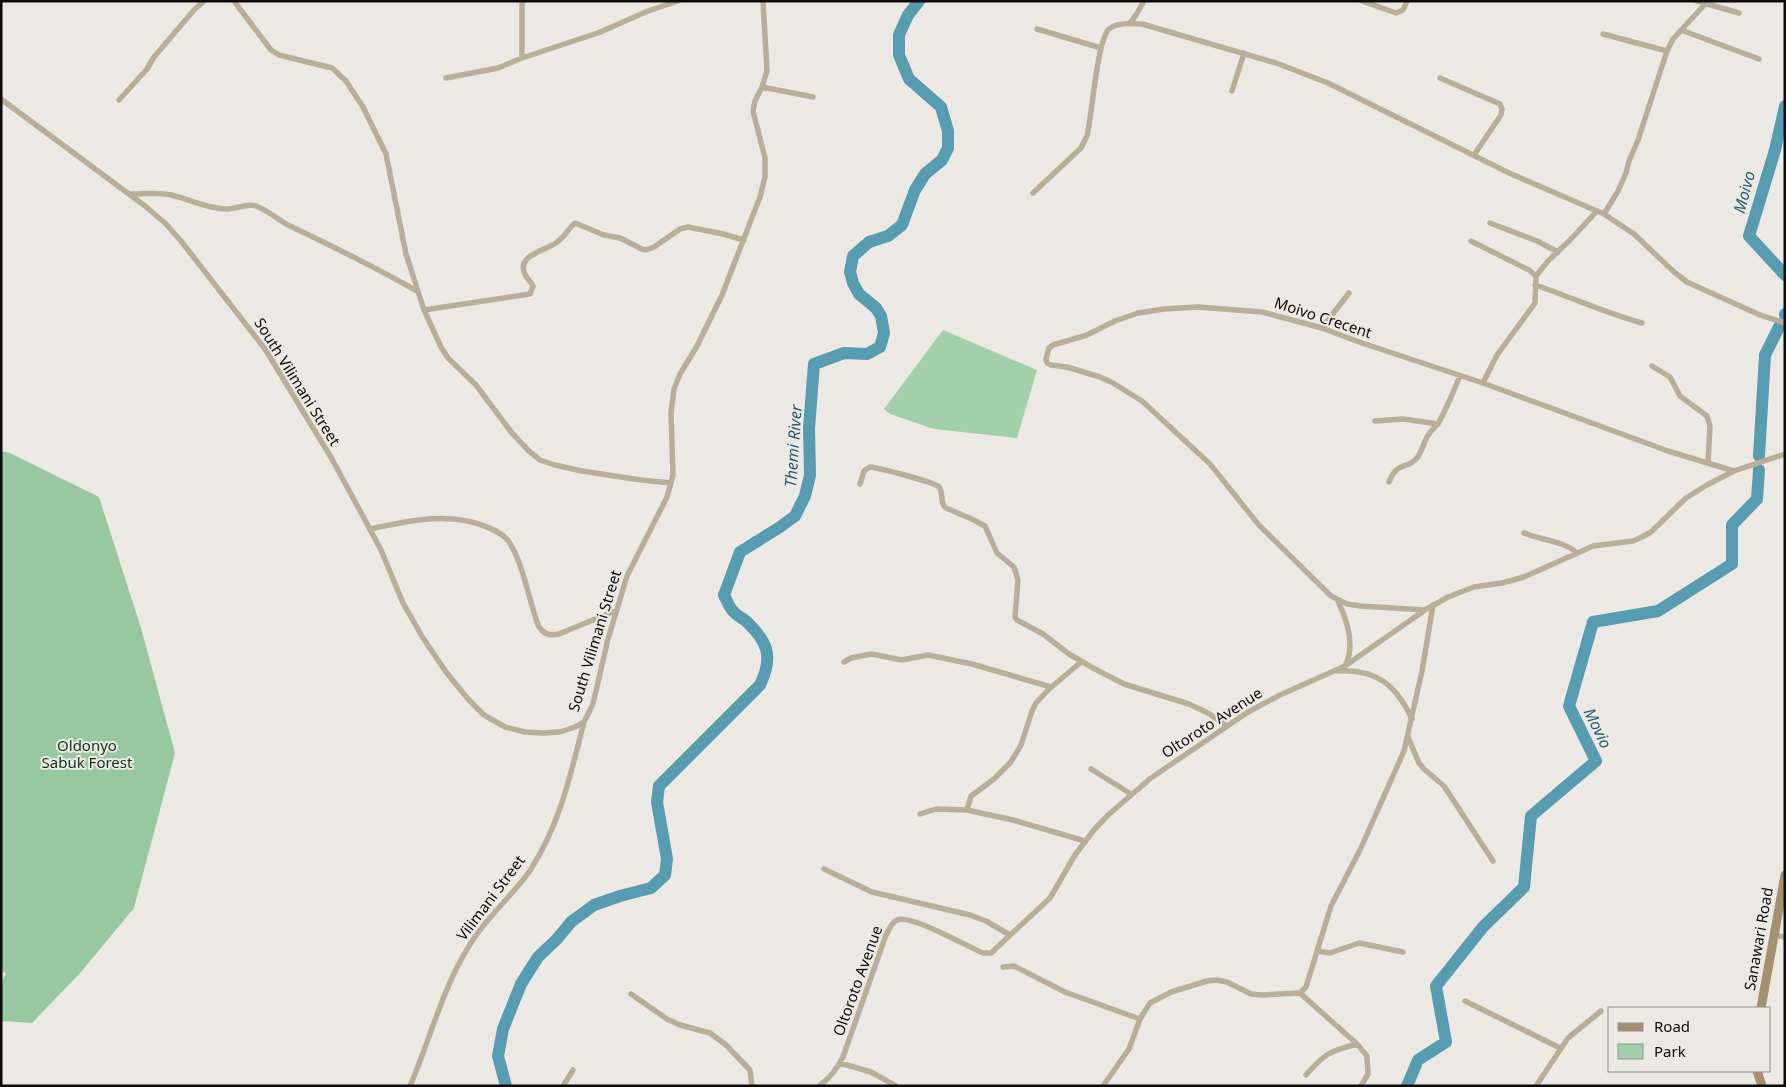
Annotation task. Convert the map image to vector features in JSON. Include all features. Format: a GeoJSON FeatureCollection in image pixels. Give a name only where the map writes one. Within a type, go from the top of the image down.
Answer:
{"type":"FeatureCollection","features":[{"type":"Feature","properties":{"kind":"street"},"geometry":{"type":"LineString","coordinates":[[120,100],[147,69],[165,44],[204,1]]}},
{"type":"Feature","properties":{"kind":"street"},"geometry":{"type":"LineString","coordinates":[[234,1],[271,50],[279,56],[332,68],[346,81],[386,154],[398,219],[417,291],[424,310],[448,358],[476,385],[512,433],[529,452],[540,460],[582,471],[671,483]]}},
{"type":"Feature","properties":{"kind":"street"},"geometry":{"type":"LineString","coordinates":[[522,1],[522,58]]}},
{"type":"Feature","properties":{"kind":"street"},"geometry":{"type":"LineString","coordinates":[[446,78],[484,71],[598,33],[648,11],[678,1]]}},
{"type":"Feature","properties":{"kind":"street","name":"South Vilimani Street"},"geometry":{"type":"LineString","coordinates":[[1,98],[130,194],[165,223],[181,240],[260,342],[332,459],[381,550],[403,604],[446,672],[468,699],[484,715],[505,727],[525,732],[560,732],[584,722],[593,704],[608,639],[627,576],[658,519],[671,483],[671,413],[674,388],[714,312],[760,197],[766,169],[763,145],[753,111],[755,101],[766,78],[767,62],[763,1]]}},
{"type":"Feature","properties":{"kind":"street"},"geometry":{"type":"LineString","coordinates":[[1130,23],[1144,1]]}},
{"type":"Feature","properties":{"kind":"street"},"geometry":{"type":"LineString","coordinates":[[1362,1],[1396,13],[1403,10],[1407,1]]}},
{"type":"Feature","properties":{"kind":"street"},"geometry":{"type":"LineString","coordinates":[[1697,1],[1739,13]]}},
{"type":"Feature","properties":{"kind":"street"},"geometry":{"type":"LineString","coordinates":[[1604,214],[1626,173],[1667,51],[1673,39],[1707,3]]}},
{"type":"Feature","properties":{"kind":"street"},"geometry":{"type":"LineString","coordinates":[[1033,193],[1081,148],[1087,136],[1104,36],[1110,28],[1130,23],[1142,24],[1292,68],[1328,83],[1509,173],[1604,214],[1634,234],[1687,282],[1760,315],[1785,323]]}},
{"type":"Feature","properties":{"kind":"street"},"geometry":{"type":"LineString","coordinates":[[1036,29],[1101,48]]}},
{"type":"Feature","properties":{"kind":"street"},"geometry":{"type":"LineString","coordinates":[[1681,30],[1759,58]]}},
{"type":"Feature","properties":{"kind":"street"},"geometry":{"type":"LineString","coordinates":[[1603,34],[1667,51]]}},
{"type":"Feature","properties":{"kind":"street"},"geometry":{"type":"LineString","coordinates":[[1232,91],[1244,53]]}},
{"type":"Feature","properties":{"kind":"street"},"geometry":{"type":"LineString","coordinates":[[1440,78],[1500,104],[1502,109],[1501,115],[1474,155]]}},
{"type":"Feature","properties":{"kind":"street"},"geometry":{"type":"LineString","coordinates":[[762,87],[814,97]]}},
{"type":"Feature","properties":{"kind":"street"},"geometry":{"type":"LineString","coordinates":[[130,194],[160,193],[224,209],[234,209],[249,204],[254,205],[276,219],[417,291]]}},
{"type":"Feature","properties":{"kind":"street"},"geometry":{"type":"LineString","coordinates":[[1483,383],[1497,355],[1534,303],[1536,276],[1548,261],[1597,211]]}},
{"type":"Feature","properties":{"kind":"street"},"geometry":{"type":"LineString","coordinates":[[424,310],[530,294],[533,286],[524,273],[523,265],[526,258],[556,243],[575,223],[599,233],[620,238],[642,249],[650,249],[680,229],[688,228],[705,230],[744,240]]}},
{"type":"Feature","properties":{"kind":"street"},"geometry":{"type":"LineString","coordinates":[[1490,223],[1537,241],[1558,252]]}},
{"type":"Feature","properties":{"kind":"street"},"geometry":{"type":"LineString","coordinates":[[1471,241],[1536,276]]}},
{"type":"Feature","properties":{"kind":"street"},"geometry":{"type":"LineString","coordinates":[[1535,285],[1583,301],[1616,316],[1642,323]]}},
{"type":"Feature","properties":{"kind":"street"},"geometry":{"type":"LineString","coordinates":[[1322,328],[1349,292]]}},
{"type":"Feature","properties":{"kind":"street","name":"Moivo Crecent"},"geometry":{"type":"LineString","coordinates":[[1425,610],[1362,606],[1338,601],[1258,524],[1210,464],[1142,401],[1113,383],[1086,373],[1051,365],[1046,359],[1047,350],[1053,345],[1087,335],[1115,321],[1138,313],[1164,309],[1207,308],[1262,312],[1322,328],[1483,383],[1668,451],[1734,471]]}},
{"type":"Feature","properties":{"kind":"street"},"geometry":{"type":"LineString","coordinates":[[1652,366],[1666,373],[1680,396],[1707,416],[1710,426],[1708,464]]}},
{"type":"Feature","properties":{"kind":"street"},"geometry":{"type":"LineString","coordinates":[[1389,482],[1393,473],[1399,467],[1416,460],[1422,451],[1426,438],[1438,424],[1448,405],[1460,376]]}},
{"type":"Feature","properties":{"kind":"street"},"geometry":{"type":"LineString","coordinates":[[1375,421],[1403,419],[1438,424]]}},
{"type":"Feature","properties":{"kind":"street","name":"Oltoroto Avenue"},"geometry":{"type":"LineString","coordinates":[[819,1086],[828,1079],[840,1063],[886,935],[896,920],[902,918],[918,922],[987,954],[995,950],[1050,898],[1067,866],[1084,841],[1108,815],[1131,794],[1172,763],[1226,726],[1262,704],[1345,666],[1433,605],[1466,590],[1524,578],[1593,546],[1632,541],[1642,537],[1651,532],[1686,498],[1707,485],[1734,471],[1785,454]]}},
{"type":"Feature","properties":{"kind":"street"},"geometry":{"type":"LineString","coordinates":[[860,484],[864,471],[870,467],[938,486],[943,505],[985,526],[997,553],[1014,566],[1018,580],[1015,617],[1017,620],[1044,634],[1081,662],[1124,684],[1189,704],[1208,713],[1226,726]]}},
{"type":"Feature","properties":{"kind":"street"},"geometry":{"type":"LineString","coordinates":[[370,529],[422,519],[448,518],[465,520],[494,530],[508,540],[515,554],[538,625],[541,630],[549,635],[559,634],[617,610]]}},
{"type":"Feature","properties":{"kind":"street"},"geometry":{"type":"LineString","coordinates":[[1524,533],[1566,545],[1577,553]]}},
{"type":"Feature","properties":{"kind":"street"},"geometry":{"type":"LineString","coordinates":[[1338,601],[1347,625],[1350,649],[1345,666]]}},
{"type":"Feature","properties":{"kind":"street"},"geometry":{"type":"LineString","coordinates":[[1103,1086],[1129,1049],[1140,1019],[1150,1003],[1158,998],[1207,981],[1217,980],[1227,982],[1251,994],[1261,996],[1300,993],[1306,987],[1331,906],[1360,850],[1399,764],[1408,737],[1433,605]]}},
{"type":"Feature","properties":{"kind":"street"},"geometry":{"type":"LineString","coordinates":[[844,662],[851,658],[871,654],[902,660],[928,655],[972,664],[1051,687]]}},
{"type":"Feature","properties":{"kind":"street"},"geometry":{"type":"LineString","coordinates":[[967,810],[971,796],[994,779],[1010,763],[1027,730],[1032,711],[1051,687],[1081,662]]}},
{"type":"Feature","properties":{"kind":"street"},"geometry":{"type":"LineString","coordinates":[[1334,671],[1357,670],[1374,676],[1388,684],[1406,706],[1412,719]]}},
{"type":"Feature","properties":{"kind":"street","name":"Vilimani Street"},"geometry":{"type":"LineString","coordinates":[[410,1086],[447,991],[468,946],[518,886],[541,851],[564,798],[584,722]]}},
{"type":"Feature","properties":{"kind":"street"},"geometry":{"type":"LineString","coordinates":[[1408,737],[1418,763],[1444,786],[1493,861]]}},
{"type":"Feature","properties":{"kind":"street"},"geometry":{"type":"LineString","coordinates":[[1091,769],[1131,794]]}},
{"type":"Feature","properties":{"kind":"street"},"geometry":{"type":"LineString","coordinates":[[920,814],[936,809],[967,810],[1013,820],[1084,841]]}},
{"type":"Feature","properties":{"kind":"street"},"geometry":{"type":"LineString","coordinates":[[824,869],[872,892],[986,920],[1010,935]]}},
{"type":"Feature","properties":{"kind":"street","name":"Sanawari Road"},"geometry":{"type":"LineString","coordinates":[[1761,1007],[1785,875]]}},
{"type":"Feature","properties":{"kind":"street"},"geometry":{"type":"LineString","coordinates":[[1774,935],[1785,937]]}},
{"type":"Feature","properties":{"kind":"street"},"geometry":{"type":"LineString","coordinates":[[1317,951],[1330,953],[1359,944],[1403,952]]}},
{"type":"Feature","properties":{"kind":"street"},"geometry":{"type":"LineString","coordinates":[[1003,967],[1014,966],[1065,992],[1140,1019]]}},
{"type":"Feature","properties":{"kind":"street"},"geometry":{"type":"LineString","coordinates":[[1300,993],[1357,1044],[1367,1056],[1368,1074],[1361,1086]]}},
{"type":"Feature","properties":{"kind":"street"},"geometry":{"type":"LineString","coordinates":[[631,994],[667,1019],[680,1025],[710,1033],[725,1044],[750,1070],[752,1086]]}},
{"type":"Feature","properties":{"kind":"street"},"geometry":{"type":"LineString","coordinates":[[1466,1001],[1560,1048]]}},
{"type":"Feature","properties":{"kind":"street"},"geometry":{"type":"LineString","coordinates":[[1536,1086],[1560,1048],[1575,1032],[1601,1011]]}},
{"type":"Feature","properties":{"kind":"street"},"geometry":{"type":"LineString","coordinates":[[1306,1075],[1316,1063],[1331,1051],[1357,1044]]}},
{"type":"Feature","properties":{"kind":"street"},"geometry":{"type":"LineString","coordinates":[[840,1063],[871,1072],[896,1086]]}},
{"type":"Feature","properties":{"kind":"street"},"geometry":{"type":"LineString","coordinates":[[562,1086],[573,1070]]}},
{"type":"Feature","properties":{"kind":"street"},"geometry":{"type":"LineString","coordinates":[[1757,1072],[1762,1086]]}},
{"type":"Feature","properties":{"kind":"green space"},"geometry":{"type":"Polygon","coordinates":[[[943,330],[1037,370],[1017,438],[934,429],[890,414],[884,409],[943,330]]]}},
{"type":"Feature","properties":{"kind":"green space","name":"Oldonyo Sabuk Forest"},"geometry":{"type":"Polygon","coordinates":[[[1,451],[10,453],[99,497],[141,628],[175,753],[134,908],[81,972],[32,1023],[1,1021],[1,984],[6,973],[1,971],[1,451]]]}},
{"type":"Feature","properties":{"kind":"waterway","name":"Themi River"},"geometry":{"type":"LineString","coordinates":[[506,1086],[498,1056],[503,1029],[521,984],[538,957],[571,922],[594,905],[651,888],[665,875],[667,859],[657,802],[659,786],[760,685],[764,675],[767,667],[767,651],[764,644],[754,630],[732,610],[724,595],[740,552],[795,516],[805,496],[810,475],[809,428],[814,364],[844,353],[867,354],[880,347],[884,333],[881,316],[876,308],[859,294],[853,283],[850,272],[853,256],[869,242],[888,236],[902,225],[915,190],[925,174],[942,160],[948,148],[948,131],[941,107],[909,79],[899,55],[899,35],[908,15],[919,1]]}},
{"type":"Feature","properties":{"kind":"waterway","name":"Moivo"},"geometry":{"type":"LineString","coordinates":[[1785,106],[1775,150],[1749,236],[1785,275]]}},
{"type":"Feature","properties":{"kind":"waterway","name":"Moivo"},"geometry":{"type":"LineString","coordinates":[[1759,456],[1765,355],[1780,325]]}},
{"type":"Feature","properties":{"kind":"waterway","name":"Movio"},"geometry":{"type":"LineString","coordinates":[[1407,1086],[1418,1060],[1446,1042],[1436,986],[1483,927],[1524,887],[1531,816],[1596,761],[1569,706],[1593,622],[1658,611],[1732,564],[1732,525],[1757,499],[1759,470]]}}]}
